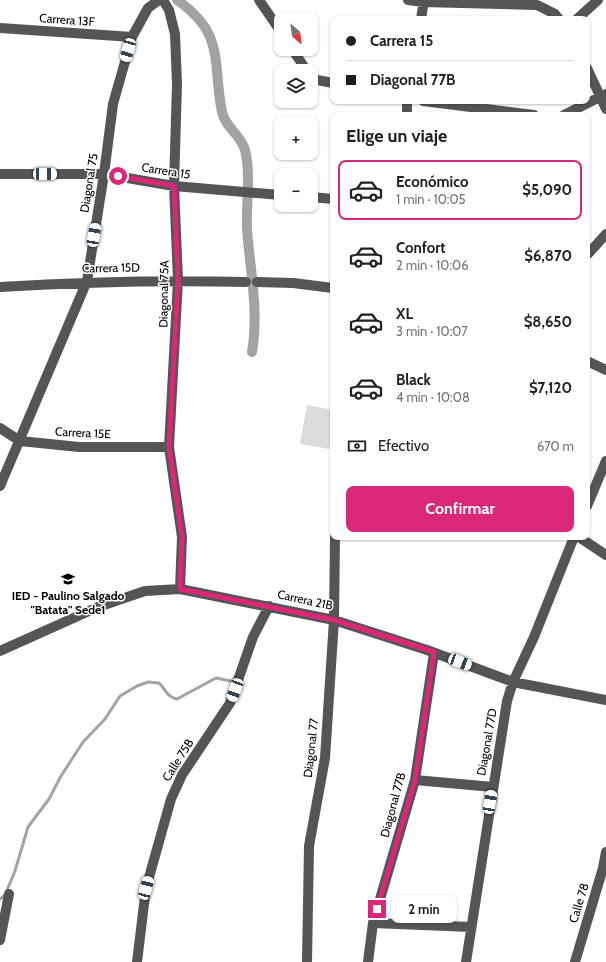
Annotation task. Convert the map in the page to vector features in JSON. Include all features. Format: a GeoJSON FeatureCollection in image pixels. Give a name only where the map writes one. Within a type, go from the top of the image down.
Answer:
{"type":"FeatureCollection","features":[{"type":"Feature","properties":{"kind":"street","name":"Diagonal 75"},"geometry":{"type":"LineString","coordinates":[[0,486],[87,281],[104,174],[113,104],[132,37],[148,8],[161,0]]}},
{"type":"Feature","properties":{"kind":"street","name":"Diagonal 75A"},"geometry":{"type":"LineString","coordinates":[[161,0],[169,10],[175,34],[177,84],[174,186],[178,280],[169,447],[182,537],[180,589]]}},
{"type":"Feature","properties":{"kind":"street"},"geometry":{"type":"LineString","coordinates":[[259,0],[274,22]]}},
{"type":"Feature","properties":{"kind":"street"},"geometry":{"type":"LineString","coordinates":[[408,0],[538,3],[557,16]]}},
{"type":"Feature","properties":{"kind":"street"},"geometry":{"type":"LineString","coordinates":[[580,16],[598,0]]}},
{"type":"Feature","properties":{"kind":"street"},"geometry":{"type":"LineString","coordinates":[[421,16],[424,1]]}},
{"type":"Feature","properties":{"kind":"street","name":"Carrera 13F"},"geometry":{"type":"LineString","coordinates":[[0,28],[132,37]]}},
{"type":"Feature","properties":{"kind":"street"},"geometry":{"type":"LineString","coordinates":[[590,73],[603,96],[606,109]]}},
{"type":"Feature","properties":{"kind":"street"},"geometry":{"type":"LineString","coordinates":[[318,78],[330,82]]}},
{"type":"Feature","properties":{"kind":"street"},"geometry":{"type":"LineString","coordinates":[[590,102],[603,96]]}},
{"type":"Feature","properties":{"kind":"street"},"geometry":{"type":"LineString","coordinates":[[447,104],[510,112]]}},
{"type":"Feature","properties":{"kind":"street"},"geometry":{"type":"LineString","coordinates":[[570,112],[587,104]]}},
{"type":"Feature","properties":{"kind":"street","name":"Carrera 15"},"geometry":{"type":"LineString","coordinates":[[0,174],[104,174],[174,186],[274,195]]}},
{"type":"Feature","properties":{"kind":"street"},"geometry":{"type":"LineString","coordinates":[[318,198],[330,199]]}},
{"type":"Feature","properties":{"kind":"street"},"geometry":{"type":"LineString","coordinates":[[590,252],[606,234]]}},
{"type":"Feature","properties":{"kind":"street","name":"Carrera 15D"},"geometry":{"type":"LineString","coordinates":[[0,287],[87,281],[178,280],[246,282]]}},
{"type":"Feature","properties":{"kind":"street"},"geometry":{"type":"LineString","coordinates":[[258,282],[293,283],[330,288]]}},
{"type":"Feature","properties":{"kind":"street"},"geometry":{"type":"LineString","coordinates":[[590,362],[606,370]]}},
{"type":"Feature","properties":{"kind":"street","name":"Carrera 15E"},"geometry":{"type":"LineString","coordinates":[[0,428],[20,441],[79,447],[169,447]]}},
{"type":"Feature","properties":{"kind":"street"},"geometry":{"type":"LineString","coordinates":[[590,499],[606,461]]}},
{"type":"Feature","properties":{"kind":"street","name":"Diagonal 77"},"geometry":{"type":"LineString","coordinates":[[308,962],[309,846],[325,758],[334,620],[335,540]]}},
{"type":"Feature","properties":{"kind":"street","name":"Diagonal 77D"},"geometry":{"type":"LineString","coordinates":[[466,962],[470,927],[507,701],[513,682],[534,637],[573,540]]}},
{"type":"Feature","properties":{"kind":"street"},"geometry":{"type":"LineString","coordinates":[[584,540],[606,555]]}},
{"type":"Feature","properties":{"kind":"street","name":"Carrera 21B"},"geometry":{"type":"LineString","coordinates":[[0,651],[111,603],[145,591],[180,589],[334,620],[434,652],[513,682],[606,700]]}},
{"type":"Feature","properties":{"kind":"street","name":"Calle 75B"},"geometry":{"type":"LineString","coordinates":[[137,962],[146,888],[171,799],[182,775],[230,703],[253,638],[269,606]]}},
{"type":"Feature","properties":{"kind":"street","name":"Diagonal 77B"},"geometry":{"type":"LineString","coordinates":[[368,962],[373,923],[415,780],[434,652]]}},
{"type":"Feature","properties":{"kind":"street"},"geometry":{"type":"LineString","coordinates":[[415,780],[492,787]]}},
{"type":"Feature","properties":{"kind":"street","name":"Calle 78"},"geometry":{"type":"LineString","coordinates":[[575,962],[603,868],[606,852]]}},
{"type":"Feature","properties":{"kind":"street"},"geometry":{"type":"LineString","coordinates":[[0,940],[9,894]]}},
{"type":"Feature","properties":{"kind":"street"},"geometry":{"type":"LineString","coordinates":[[373,923],[470,927]]}},
{"type":"Feature","properties":{"kind":"shaded area"},"geometry":{"type":"Polygon","coordinates":[[[307,405],[330,409],[329,449],[300,444],[307,405]]]}},
{"type":"Feature","properties":{"kind":"waterway"},"geometry":{"type":"LineString","coordinates":[[177,0],[193,13],[203,25],[210,37],[214,50],[222,112],[226,122],[243,145],[247,159],[247,229],[255,321],[252,352]]}},
{"type":"Feature","properties":{"kind":"waterway"},"geometry":{"type":"LineString","coordinates":[[0,899],[5,895],[15,871],[28,827],[49,799],[61,776],[83,742],[105,719],[120,696],[137,686],[148,682],[159,683],[168,695],[177,699],[216,678],[231,681]]}},
{"type":"Feature","properties":{"kind":"place","name":"IED - Paulino Salgado \"Batata'' Sede1"},"geometry":{"type":"Point","coordinates":[68,579]}},
{"type":"Feature","properties":{"kind":"route"},"geometry":{"type":"LineString","coordinates":[[118,176],[174,186],[178,280],[169,447],[182,537],[180,589],[334,620],[434,652],[415,780],[377,909]]}}]}
